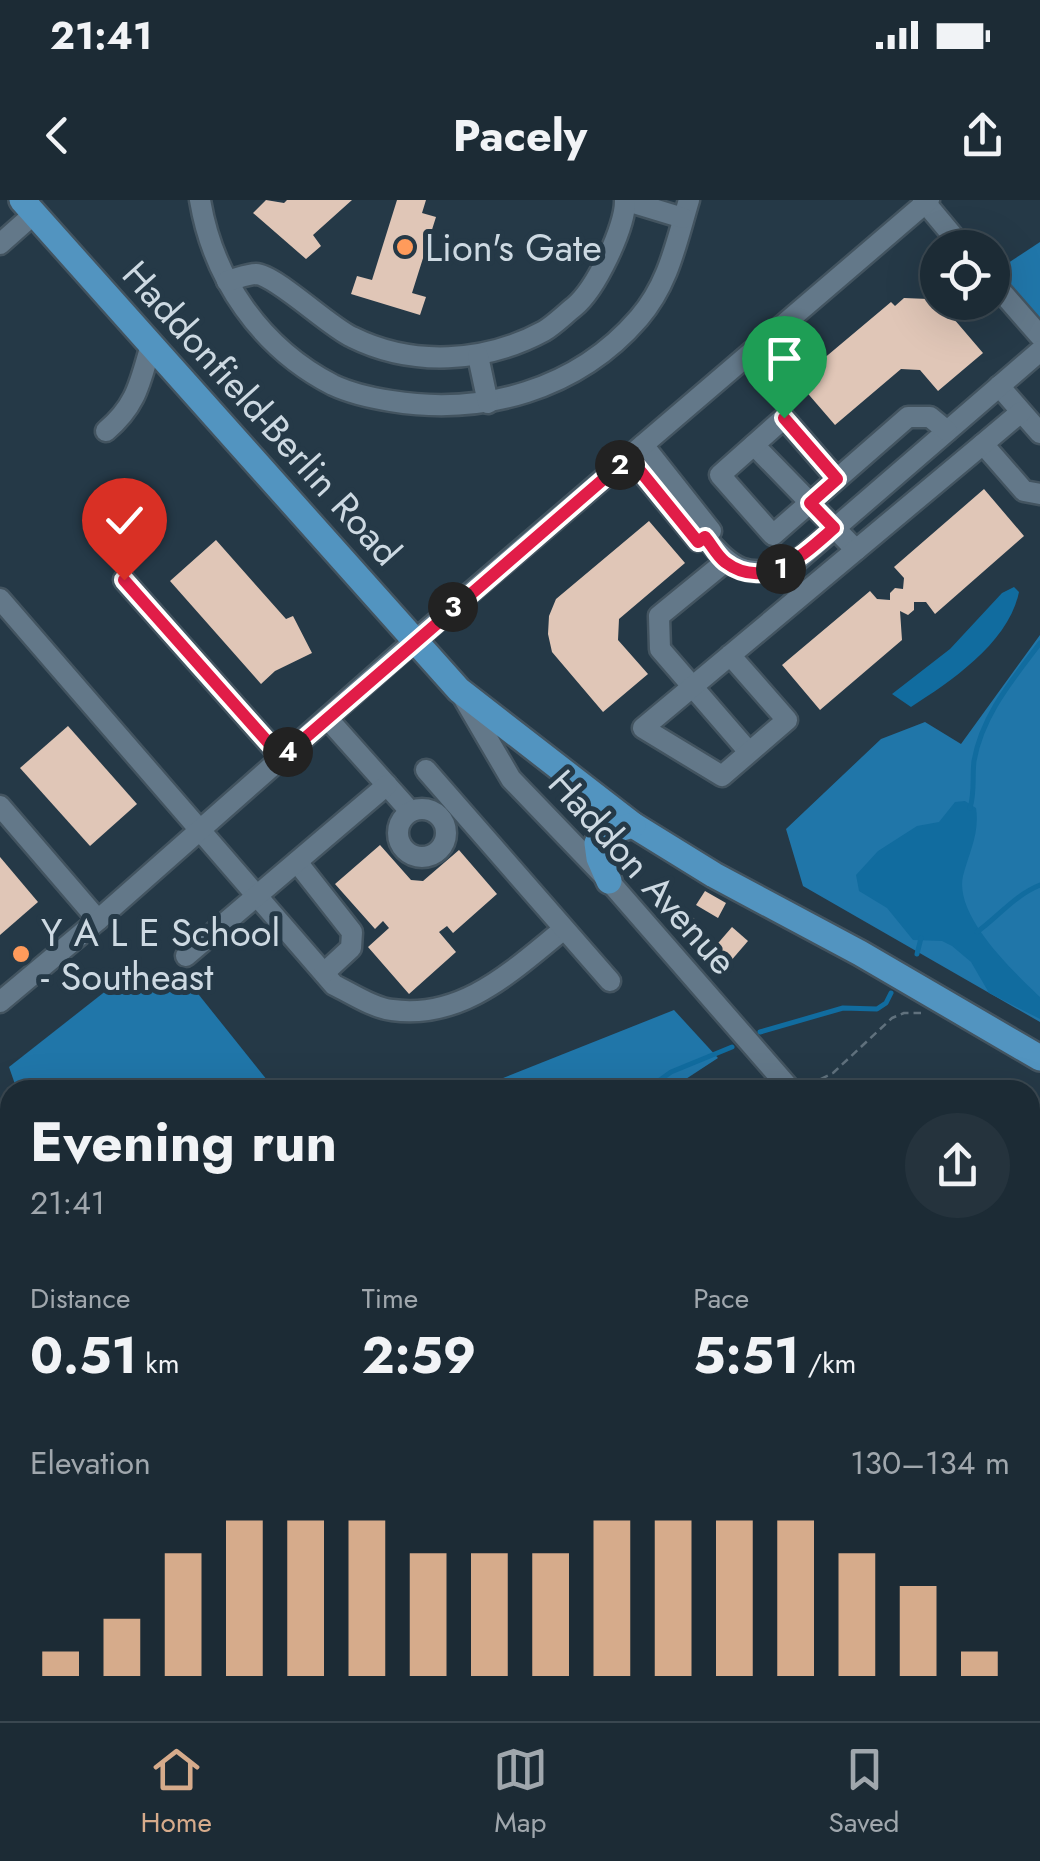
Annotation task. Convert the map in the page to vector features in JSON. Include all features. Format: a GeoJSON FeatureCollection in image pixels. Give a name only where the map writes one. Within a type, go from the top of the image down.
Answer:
{"type":"FeatureCollection","features":[{"type":"Feature","properties":{"kind":"main road","name":"Haddonfield-Berlin Road"},"geometry":{"type":"LineString","coordinates":[[28,206],[458,690],[633,825],[714,875],[860,953],[1040,1058]]}},
{"type":"Feature","properties":{"kind":"main road"},"geometry":{"type":"LineString","coordinates":[[609,881],[596,843],[605,833],[633,825]]}},
{"type":"Feature","properties":{"kind":"street"},"geometry":{"type":"LineString","coordinates":[[200,200],[205,227],[226,281],[259,329],[294,361],[335,386],[426,407],[488,403],[523,394],[566,376],[604,353],[640,317],[668,275],[686,209],[626,200],[606,263],[581,301],[545,330],[478,356],[436,358],[385,351],[350,337],[269,278],[255,274],[226,281]]}},
{"type":"Feature","properties":{"kind":"street"},"geometry":{"type":"LineString","coordinates":[[0,1002],[926,201],[949,230]]}},
{"type":"Feature","properties":{"kind":"street"},"geometry":{"type":"LineString","coordinates":[[0,230],[28,206]]}},
{"type":"Feature","properties":{"kind":"street"},"geometry":{"type":"LineString","coordinates":[[0,244],[28,206]]}},
{"type":"Feature","properties":{"kind":"street"},"geometry":{"type":"LineString","coordinates":[[1010,302],[1040,336]]}},
{"type":"Feature","properties":{"kind":"street"},"geometry":{"type":"LineString","coordinates":[[106,431],[126,415],[151,345]]}},
{"type":"Feature","properties":{"kind":"street"},"geometry":{"type":"LineString","coordinates":[[636,451],[698,542],[705,537],[725,562],[746,570],[768,572],[790,566],[1040,351]]}},
{"type":"Feature","properties":{"kind":"street"},"geometry":{"type":"LineString","coordinates":[[478,356],[488,403]]}},
{"type":"Feature","properties":{"kind":"street"},"geometry":{"type":"LineString","coordinates":[[999,386],[1040,433]]}},
{"type":"Feature","properties":{"kind":"street"},"geometry":{"type":"LineString","coordinates":[[730,655],[787,720],[722,776],[643,728],[730,655],[1021,412]]}},
{"type":"Feature","properties":{"kind":"street"},"geometry":{"type":"LineString","coordinates":[[837,479],[784,418],[720,475],[773,535],[908,417],[930,417],[947,431]]}},
{"type":"Feature","properties":{"kind":"street"},"geometry":{"type":"LineString","coordinates":[[983,444],[1024,490],[1040,494]]}},
{"type":"Feature","properties":{"kind":"street"},"geometry":{"type":"LineString","coordinates":[[754,445],[856,550]]}},
{"type":"Feature","properties":{"kind":"street"},"geometry":{"type":"LineString","coordinates":[[725,562],[659,616],[660,649],[749,752]]}},
{"type":"Feature","properties":{"kind":"street"},"geometry":{"type":"LineString","coordinates":[[124,580],[282,758]]}},
{"type":"Feature","properties":{"kind":"street"},"geometry":{"type":"LineString","coordinates":[[0,598],[334,984],[388,1010],[428,1012],[467,1001],[501,980],[564,928]]}},
{"type":"Feature","properties":{"kind":"street","name":"Haddon Avenue"},"geometry":{"type":"LineString","coordinates":[[458,690],[511,778],[609,881],[781,1080]]}},
{"type":"Feature","properties":{"kind":"street"},"geometry":{"type":"LineString","coordinates":[[327,718],[410,812]]}},
{"type":"Feature","properties":{"kind":"street"},"geometry":{"type":"LineString","coordinates":[[426,770],[445,807],[564,928],[610,981]]}},
{"type":"Feature","properties":{"kind":"street"},"geometry":{"type":"LineString","coordinates":[[186,956],[387,785]]}},
{"type":"Feature","properties":{"kind":"street"},"geometry":{"type":"LineString","coordinates":[[0,806],[98,920]]}},
{"type":"Feature","properties":{"kind":"street"},"geometry":{"type":"LineString","coordinates":[[445,807],[445,840],[437,852],[424,857],[404,849],[398,836],[400,822],[410,812],[445,807]]}},
{"type":"Feature","properties":{"kind":"street"},"geometry":{"type":"LineString","coordinates":[[297,862],[352,932],[352,948],[324,974]]}},
{"type":"Feature","properties":{"kind":"path"},"geometry":{"type":"LineString","coordinates":[[820,1080],[833,1073],[892,1018],[922,1012]]}},
{"type":"Feature","properties":{"kind":"shaded area"},"geometry":{"type":"Polygon","coordinates":[[[1040,242],[1040,329],[1010,293],[1010,262],[1040,242]]]}},
{"type":"Feature","properties":{"kind":"shaded area"},"geometry":{"type":"Polygon","coordinates":[[[1014,587],[1019,592],[1013,610],[977,658],[911,707],[892,694],[950,649],[1002,593],[1014,587]]]}},
{"type":"Feature","properties":{"kind":"shaded area"},"geometry":{"type":"Polygon","coordinates":[[[1040,635],[1040,1022],[803,886],[786,829],[881,739],[925,722],[961,744],[1040,635]]]}},
{"type":"Feature","properties":{"kind":"shaded area"},"geometry":{"type":"Polygon","coordinates":[[[965,801],[976,808],[977,817],[963,876],[968,908],[988,942],[1040,997],[1040,1019],[989,993],[971,962],[952,946],[942,941],[913,940],[887,908],[859,891],[856,875],[878,851],[917,826],[939,822],[955,802],[965,801]]]}},
{"type":"Feature","properties":{"kind":"shaded area"},"geometry":{"type":"Polygon","coordinates":[[[135,968],[195,990],[267,1080],[14,1080],[9,1067],[135,968]]]}},
{"type":"Feature","properties":{"kind":"shaded area"},"geometry":{"type":"Polygon","coordinates":[[[674,1010],[718,1058],[684,1080],[498,1080],[674,1010]]]}},
{"type":"Feature","properties":{"kind":"building","name":"Lion's Gate"},"geometry":{"type":"Polygon","coordinates":[[[266,200],[352,200],[313,235],[321,246],[306,259],[253,213],[266,200]]]}},
{"type":"Feature","properties":{"kind":"building","name":"Lion's Gate"},"geometry":{"type":"Polygon","coordinates":[[[397,200],[426,200],[422,213],[436,217],[412,293],[426,297],[420,315],[351,294],[357,276],[372,280],[397,200]]]}},
{"type":"Feature","properties":{"kind":"building"},"geometry":{"type":"Polygon","coordinates":[[[904,298],[920,299],[920,320],[955,320],[983,353],[938,391],[920,370],[901,369],[835,425],[797,381],[891,302],[895,306],[904,298]]]}},
{"type":"Feature","properties":{"kind":"building"},"geometry":{"type":"Polygon","coordinates":[[[984,489],[1024,536],[935,614],[926,602],[914,602],[914,610],[908,615],[900,611],[902,640],[820,710],[782,665],[870,591],[877,599],[890,600],[895,588],[903,589],[904,578],[894,567],[984,489]]]}},
{"type":"Feature","properties":{"kind":"building"},"geometry":{"type":"Polygon","coordinates":[[[649,521],[685,563],[619,619],[618,640],[648,674],[603,712],[552,652],[549,616],[556,599],[649,521]]]}},
{"type":"Feature","properties":{"kind":"building"},"geometry":{"type":"Polygon","coordinates":[[[216,540],[286,619],[293,616],[312,653],[275,671],[261,684],[170,581],[216,540]]]}},
{"type":"Feature","properties":{"kind":"building"},"geometry":{"type":"Polygon","coordinates":[[[68,726],[137,804],[90,846],[20,768],[68,726]]]}},
{"type":"Feature","properties":{"kind":"building"},"geometry":{"type":"Polygon","coordinates":[[[380,845],[411,880],[423,881],[459,850],[497,894],[453,933],[447,926],[439,932],[456,952],[409,994],[368,947],[389,928],[383,921],[375,929],[335,884],[380,845]]]}},
{"type":"Feature","properties":{"kind":"building"},"geometry":{"type":"Polygon","coordinates":[[[0,857],[38,902],[0,935],[0,857]]]}},
{"type":"Feature","properties":{"kind":"building"},"geometry":{"type":"Polygon","coordinates":[[[705,891],[726,903],[718,918],[696,905],[705,891]]]}},
{"type":"Feature","properties":{"kind":"building"},"geometry":{"type":"Polygon","coordinates":[[[685,909],[702,927],[690,939],[673,921],[685,909]]]}},
{"type":"Feature","properties":{"kind":"building"},"geometry":{"type":"Polygon","coordinates":[[[732,927],[748,941],[723,970],[707,956],[732,927]]]}},
{"type":"Feature","properties":{"kind":"waterway"},"geometry":{"type":"LineString","coordinates":[[970,808],[974,761],[984,728],[1000,698],[1040,643]]}},
{"type":"Feature","properties":{"kind":"waterway"},"geometry":{"type":"LineString","coordinates":[[977,932],[1040,885]]}},
{"type":"Feature","properties":{"kind":"waterway"},"geometry":{"type":"LineString","coordinates":[[917,954],[921,938]]}},
{"type":"Feature","properties":{"kind":"waterway"},"geometry":{"type":"LineString","coordinates":[[760,1032],[843,1008],[877,1009],[891,993]]}},
{"type":"Feature","properties":{"kind":"waterway"},"geometry":{"type":"LineString","coordinates":[[660,1080],[732,1047]]}},
{"type":"Feature","properties":{"kind":"place","name":"Lion's Gate"},"geometry":{"type":"Point","coordinates":[405,247]}},
{"type":"Feature","properties":{"kind":"place","name":"Y A L E School - Southeast"},"geometry":{"type":"Point","coordinates":[21,954]}},
{"type":"Feature","properties":{"kind":"route"},"geometry":{"type":"LineString","coordinates":[[124,580],[282,758],[629,457],[698,542],[705,537],[725,562],[746,570],[768,572],[790,566],[834,528],[810,503],[837,479],[784,418]]}}]}
